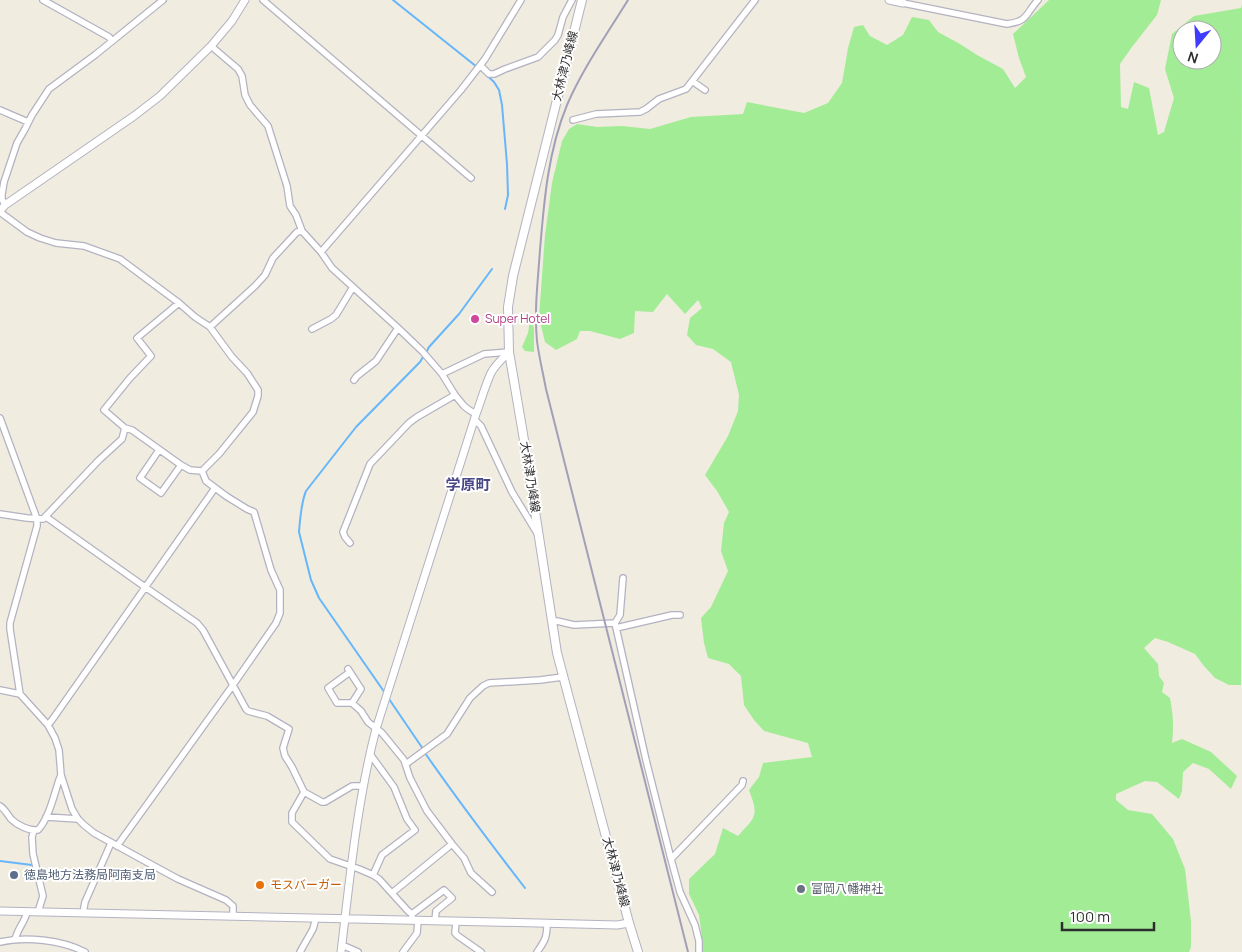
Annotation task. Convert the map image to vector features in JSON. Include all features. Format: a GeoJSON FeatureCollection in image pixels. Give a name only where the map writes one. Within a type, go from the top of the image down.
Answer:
{"type":"FeatureCollection","features":[{"type":"Feature","properties":{"kind":"main road","name":"大林津乃峰線"},"geometry":{"type":"LineString","coordinates":[[582,0],[513,276],[508,307],[509,352],[556,653],[638,952]]}},
{"type":"Feature","properties":{"kind":"street"},"geometry":{"type":"LineString","coordinates":[[43,0],[109,37],[112,41]]}},
{"type":"Feature","properties":{"kind":"street"},"geometry":{"type":"LineString","coordinates":[[163,0],[95,55],[49,89],[17,143],[4,182],[2,209],[27,232],[40,238],[56,243],[84,246],[120,260],[179,303],[195,317],[210,327],[232,357],[247,373],[258,390],[253,412],[219,454],[202,471],[190,470],[181,466],[132,430],[125,428],[104,410],[130,378],[152,356],[137,338],[179,303]]}},
{"type":"Feature","properties":{"kind":"street"},"geometry":{"type":"LineString","coordinates":[[2,209],[160,96],[211,46],[232,21],[245,0]]}},
{"type":"Feature","properties":{"kind":"street"},"geometry":{"type":"LineString","coordinates":[[264,0],[471,178]]}},
{"type":"Feature","properties":{"kind":"street"},"geometry":{"type":"LineString","coordinates":[[321,252],[461,90],[479,67],[522,0]]}},
{"type":"Feature","properties":{"kind":"street"},"geometry":{"type":"LineString","coordinates":[[479,67],[489,74],[494,74],[538,57],[558,36],[563,17],[572,0]]}},
{"type":"Feature","properties":{"kind":"street"},"geometry":{"type":"LineString","coordinates":[[573,120],[596,114],[640,112],[646,110],[660,99],[686,89],[755,0]]}},
{"type":"Feature","properties":{"kind":"street"},"geometry":{"type":"LineString","coordinates":[[889,0],[1007,24],[1016,23],[1026,18],[1038,0]]}},
{"type":"Feature","properties":{"kind":"street"},"geometry":{"type":"LineString","coordinates":[[211,46],[238,69],[242,76],[245,95],[250,105],[268,126],[287,186],[290,206],[296,215],[302,231],[321,252],[332,268],[422,351],[442,374],[455,395],[481,426],[512,492],[538,535]]}},
{"type":"Feature","properties":{"kind":"street"},"geometry":{"type":"LineString","coordinates":[[692,81],[704,90]]}},
{"type":"Feature","properties":{"kind":"street"},"geometry":{"type":"LineString","coordinates":[[0,110],[28,122]]}},
{"type":"Feature","properties":{"kind":"street"},"geometry":{"type":"LineString","coordinates":[[210,327],[255,286],[265,275],[273,258],[297,232],[302,231]]}},
{"type":"Feature","properties":{"kind":"street"},"geometry":{"type":"LineString","coordinates":[[312,329],[336,315],[353,287]]}},
{"type":"Feature","properties":{"kind":"street"},"geometry":{"type":"LineString","coordinates":[[354,380],[376,361],[398,328]]}},
{"type":"Feature","properties":{"kind":"street"},"geometry":{"type":"LineString","coordinates":[[442,374],[484,354],[509,352]]}},
{"type":"Feature","properties":{"kind":"street"},"geometry":{"type":"LineString","coordinates":[[358,952],[342,948],[358,811],[376,729],[475,417],[491,374],[509,352]]}},
{"type":"Feature","properties":{"kind":"street"},"geometry":{"type":"LineString","coordinates":[[350,543],[342,532],[370,464],[409,423],[455,395]]}},
{"type":"Feature","properties":{"kind":"street"},"geometry":{"type":"LineString","coordinates":[[0,418],[37,519],[37,526],[10,623],[20,694],[48,724],[55,738],[59,750],[61,775],[72,809],[78,819],[94,833],[178,879],[226,900],[233,906],[234,916]]}},
{"type":"Feature","properties":{"kind":"street"},"geometry":{"type":"LineString","coordinates":[[0,514],[37,519],[45,517],[99,460],[122,439],[125,428]]}},
{"type":"Feature","properties":{"kind":"street"},"geometry":{"type":"LineString","coordinates":[[159,450],[140,478],[161,494],[181,466]]}},
{"type":"Feature","properties":{"kind":"street"},"geometry":{"type":"LineString","coordinates":[[83,913],[85,902],[114,844],[233,685],[276,623],[280,613],[280,590],[271,570],[254,512],[226,496],[206,481],[202,471]]}},
{"type":"Feature","properties":{"kind":"street"},"geometry":{"type":"LineString","coordinates":[[48,724],[215,488]]}},
{"type":"Feature","properties":{"kind":"street"},"geometry":{"type":"LineString","coordinates":[[45,517],[197,623],[204,630],[246,709],[267,716],[290,729],[282,748],[284,756],[292,767],[304,792],[325,802],[352,786],[363,786]]}},
{"type":"Feature","properties":{"kind":"street"},"geometry":{"type":"LineString","coordinates":[[623,578],[620,614],[616,626],[671,859],[680,892],[695,925],[699,941],[699,952]]}},
{"type":"Feature","properties":{"kind":"street"},"geometry":{"type":"LineString","coordinates":[[552,622],[574,625],[616,626],[680,615]]}},
{"type":"Feature","properties":{"kind":"street"},"geometry":{"type":"LineString","coordinates":[[352,703],[361,689],[349,670],[328,688],[337,703],[352,703],[404,760],[410,778],[427,811],[464,858],[471,873],[492,892]]}},
{"type":"Feature","properties":{"kind":"street"},"geometry":{"type":"LineString","coordinates":[[406,764],[447,734],[466,704],[483,686],[489,683],[563,677]]}},
{"type":"Feature","properties":{"kind":"street"},"geometry":{"type":"LineString","coordinates":[[0,690],[20,694]]}},
{"type":"Feature","properties":{"kind":"street"},"geometry":{"type":"LineString","coordinates":[[370,754],[394,787],[407,819],[415,830],[382,855],[373,875]]}},
{"type":"Feature","properties":{"kind":"street"},"geometry":{"type":"LineString","coordinates":[[0,806],[17,824],[38,830],[43,825],[61,775]]}},
{"type":"Feature","properties":{"kind":"street"},"geometry":{"type":"LineString","coordinates":[[671,859],[742,785],[743,781]]}},
{"type":"Feature","properties":{"kind":"street"},"geometry":{"type":"LineString","coordinates":[[304,792],[292,813],[292,822],[330,859],[373,875],[414,918],[416,933],[403,952]]}},
{"type":"Feature","properties":{"kind":"street"},"geometry":{"type":"LineString","coordinates":[[46,817],[78,819]]}},
{"type":"Feature","properties":{"kind":"street"},"geometry":{"type":"LineString","coordinates":[[34,830],[32,837],[33,854],[43,896],[38,912]]}},
{"type":"Feature","properties":{"kind":"street"},"geometry":{"type":"LineString","coordinates":[[392,893],[452,844]]}},
{"type":"Feature","properties":{"kind":"street"},"geometry":{"type":"LineString","coordinates":[[414,918],[444,890],[452,898],[436,911],[435,921]]}},
{"type":"Feature","properties":{"kind":"street"},"geometry":{"type":"LineString","coordinates":[[0,911],[316,918],[414,918],[456,922],[547,924],[617,925],[629,923]]}},
{"type":"Feature","properties":{"kind":"street"},"geometry":{"type":"LineString","coordinates":[[15,940],[16,934],[26,919],[27,912]]}},
{"type":"Feature","properties":{"kind":"street"},"geometry":{"type":"LineString","coordinates":[[300,952],[314,929],[316,918]]}},
{"type":"Feature","properties":{"kind":"street"},"geometry":{"type":"LineString","coordinates":[[456,922],[455,933],[481,952]]}},
{"type":"Feature","properties":{"kind":"street"},"geometry":{"type":"LineString","coordinates":[[537,952],[546,938],[547,924]]}},
{"type":"Feature","properties":{"kind":"street"},"geometry":{"type":"LineString","coordinates":[[0,942],[38,940],[85,952]]}},
{"type":"Feature","properties":{"kind":"green space"},"geometry":{"type":"Polygon","coordinates":[[[1049,0],[1161,0],[1157,15],[1120,64],[1121,107],[1128,109],[1134,82],[1149,88],[1158,135],[1164,132],[1174,98],[1165,69],[1172,34],[1172,70],[1222,70],[1222,20],[1189,20],[1194,16],[1241,8],[1242,4],[1241,685],[1229,685],[1215,678],[1195,654],[1168,642],[1155,638],[1144,648],[1158,664],[1159,676],[1164,683],[1162,692],[1170,698],[1173,720],[1172,743],[1182,739],[1211,752],[1237,776],[1231,789],[1209,769],[1193,763],[1183,772],[1182,791],[1179,799],[1157,782],[1145,781],[1116,794],[1116,800],[1128,810],[1152,814],[1173,839],[1185,869],[1191,921],[1191,947],[1189,952],[702,952],[699,915],[689,894],[689,879],[715,854],[723,828],[738,836],[752,820],[755,811],[749,790],[759,777],[763,763],[812,757],[808,743],[764,731],[744,705],[741,676],[729,664],[708,658],[704,643],[701,618],[711,607],[728,571],[721,551],[724,523],[729,512],[705,475],[728,436],[738,411],[739,395],[731,362],[713,349],[696,345],[687,335],[690,318],[702,308],[698,300],[685,314],[667,294],[653,312],[635,311],[634,333],[620,339],[590,331],[580,331],[577,339],[556,350],[545,342],[539,317],[545,235],[552,183],[562,141],[569,129],[577,124],[597,127],[622,126],[650,129],[691,117],[743,114],[747,102],[804,113],[828,103],[842,83],[854,27],[863,25],[870,36],[887,45],[903,35],[912,17],[929,20],[938,32],[1003,69],[1015,88],[1026,77],[1013,34],[1049,0]]]}},
{"type":"Feature","properties":{"kind":"green space"},"geometry":{"type":"Polygon","coordinates":[[[530,320],[534,329],[534,352],[525,351],[522,347],[528,333],[530,320]]]}},
{"type":"Feature","properties":{"kind":"waterway"},"geometry":{"type":"LineString","coordinates":[[393,0],[482,71],[494,82],[499,90],[507,164],[508,195],[505,209]]}},
{"type":"Feature","properties":{"kind":"waterway"},"geometry":{"type":"LineString","coordinates":[[426,353],[429,347],[459,314],[492,269]]}},
{"type":"Feature","properties":{"kind":"waterway"},"geometry":{"type":"LineString","coordinates":[[385,693],[319,598],[311,580],[299,532],[300,516],[306,491],[356,427],[423,357]]}},
{"type":"Feature","properties":{"kind":"waterway"},"geometry":{"type":"LineString","coordinates":[[389,699],[423,749]]}},
{"type":"Feature","properties":{"kind":"waterway"},"geometry":{"type":"LineString","coordinates":[[425,753],[525,888]]}},
{"type":"Feature","properties":{"kind":"waterway"},"geometry":{"type":"LineString","coordinates":[[0,861],[32,865]]}},
{"type":"Feature","properties":{"kind":"railway"},"geometry":{"type":"LineString","coordinates":[[628,0],[580,78],[567,105],[555,140],[543,213],[536,329],[546,389],[688,952]]}},
{"type":"Feature","properties":{"kind":"place","name":"Super Hotel"},"geometry":{"type":"Point","coordinates":[475,319]}},
{"type":"Feature","properties":{"kind":"place","name":"徳島地方法務局阿南支局"},"geometry":{"type":"Point","coordinates":[14,875]}},
{"type":"Feature","properties":{"kind":"place","name":"モスバーガー"},"geometry":{"type":"Point","coordinates":[260,885]}},
{"type":"Feature","properties":{"kind":"place","name":"富岡八幡神社"},"geometry":{"type":"Point","coordinates":[801,889]}},
{"type":"Feature","properties":{"kind":"district","name":"学原町"},"geometry":{"type":"Point","coordinates":[468,485]}}]}
